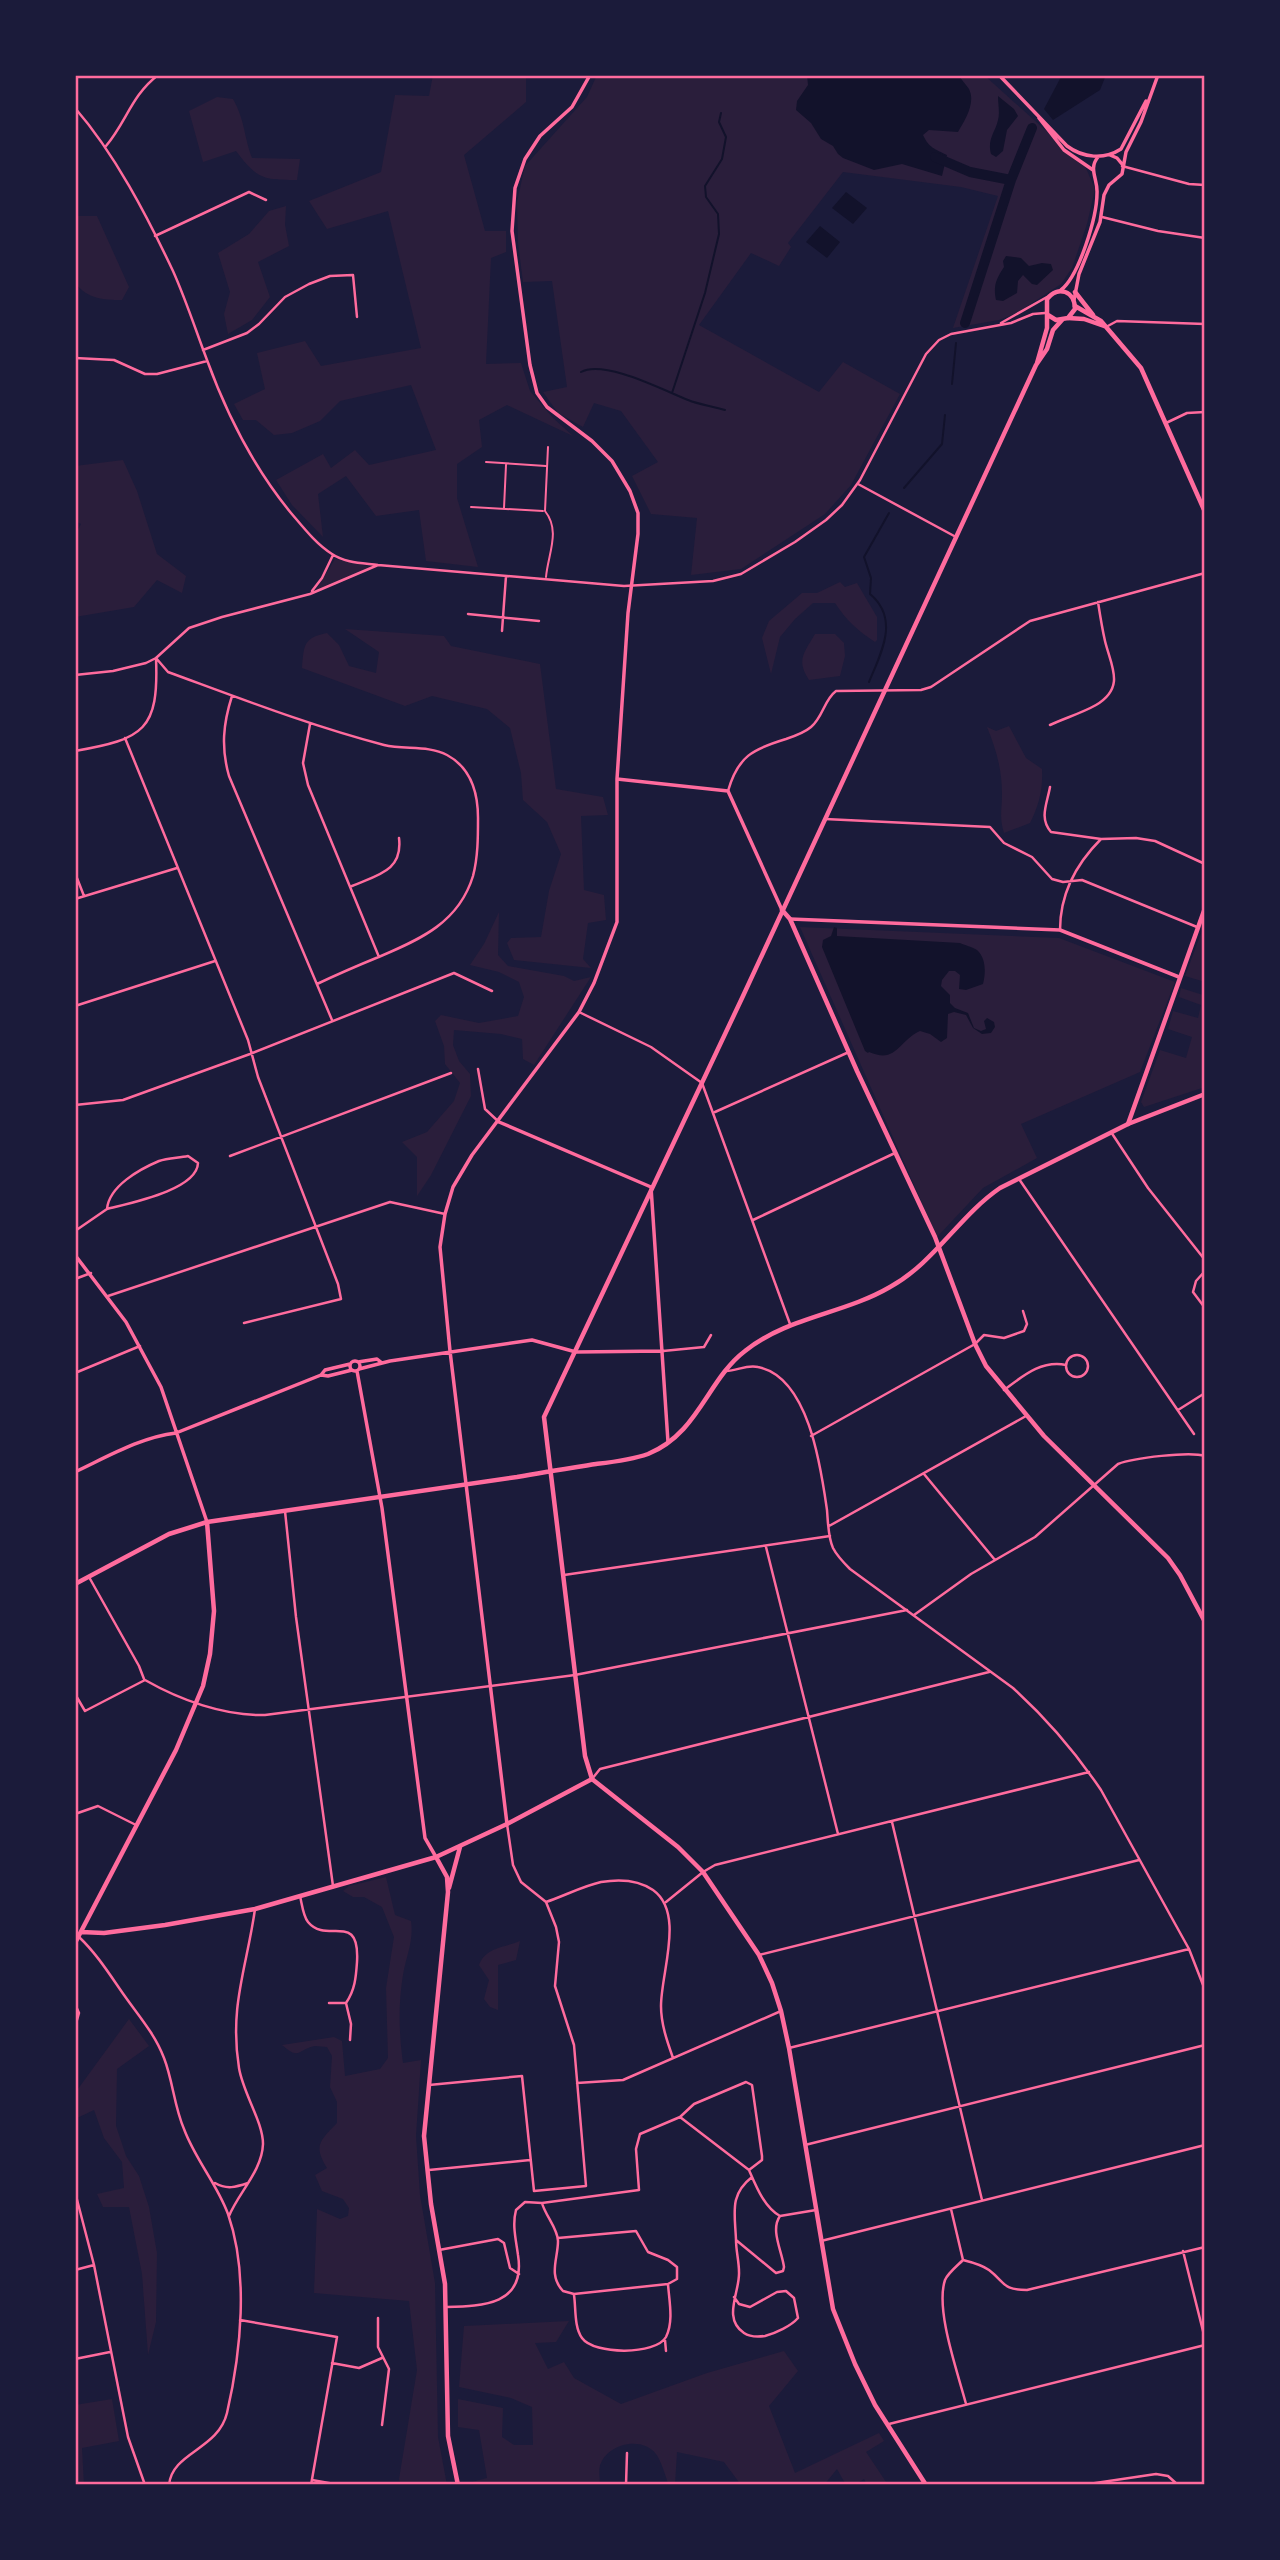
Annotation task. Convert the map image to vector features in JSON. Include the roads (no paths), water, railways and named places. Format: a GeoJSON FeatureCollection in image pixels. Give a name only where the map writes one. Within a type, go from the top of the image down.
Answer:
{"type":"FeatureCollection","features":[{"type":"Feature","properties":{"kind":"main road"},"geometry":{"type":"LineString","coordinates":[[926,2485],[886,2425],[833,2309],[789,2048],[772,1983],[759,1955],[703,1872],[678,1847],[592,1779],[585,1756],[544,1417],[1036,365],[1046,332],[1046,303],[1050,295],[1060,291],[1068,293],[1075,303],[1097,318]]}},
{"type":"Feature","properties":{"kind":"main road"},"geometry":{"type":"LineString","coordinates":[[1075,292],[1142,368],[1205,512]]}},
{"type":"Feature","properties":{"kind":"main road"},"geometry":{"type":"LineString","coordinates":[[1068,318],[1074,311],[1075,303]]}},
{"type":"Feature","properties":{"kind":"main road"},"geometry":{"type":"LineString","coordinates":[[1047,314],[1053,319],[1088,320],[1106,327]]}},
{"type":"Feature","properties":{"kind":"main road"},"geometry":{"type":"LineString","coordinates":[[1036,365],[1047,349],[1053,330],[1062,320]]}},
{"type":"Feature","properties":{"kind":"main road"},"geometry":{"type":"LineString","coordinates":[[1128,1124],[1205,908]]}},
{"type":"Feature","properties":{"kind":"main road"},"geometry":{"type":"LineString","coordinates":[[782,910],[790,919],[938,1247],[986,1366],[1026,1416],[1093,1486],[1168,1558],[1187,1586],[1205,1622]]}},
{"type":"Feature","properties":{"kind":"main road"},"geometry":{"type":"LineString","coordinates":[[75,1584],[169,1534],[207,1522],[648,1454],[668,1443],[695,1415],[742,1353],[761,1339],[790,1325],[861,1301],[890,1288],[904,1279],[938,1247],[983,1199],[1111,1132],[1205,1094]]}},
{"type":"Feature","properties":{"kind":"main road"},"geometry":{"type":"LineString","coordinates":[[75,1943],[138,1826],[197,1702],[210,1654],[214,1611],[207,1522]]}},
{"type":"Feature","properties":{"kind":"main road"},"geometry":{"type":"LineString","coordinates":[[80,1935],[165,1925],[255,1909],[436,1857],[507,1824],[592,1779]]}},
{"type":"Feature","properties":{"kind":"main road"},"geometry":{"type":"LineString","coordinates":[[458,2485],[447,2436],[446,2307],[424,2136],[448,1892],[460,1847]]}},
{"type":"Feature","properties":{"kind":"main road"},"geometry":{"type":"LineString","coordinates":[[436,1857],[447,1877],[448,1892]]}},
{"type":"Feature","properties":{"kind":"street"},"geometry":{"type":"LineString","coordinates":[[106,146],[117,133],[139,92],[158,75]]}},
{"type":"Feature","properties":{"kind":"street"},"geometry":{"type":"LineString","coordinates":[[428,2085],[522,2077],[534,2191],[586,2186],[574,2045],[555,1986],[559,1942],[556,1927],[546,1902],[521,1882],[513,1865],[450,1351],[440,1247],[445,1214],[453,1187],[579,1012],[594,984],[617,922],[617,779],[631,585],[639,528],[634,498],[622,476],[606,455],[547,407],[537,393],[530,365],[513,243],[513,195],[525,159],[540,136],[572,107],[590,75]]}},
{"type":"Feature","properties":{"kind":"street"},"geometry":{"type":"LineString","coordinates":[[999,75],[1071,149],[1098,157],[1117,152],[1125,143],[1158,75]]}},
{"type":"Feature","properties":{"kind":"street"},"geometry":{"type":"LineString","coordinates":[[1075,303],[1079,274],[1102,217],[1104,195],[1119,179],[1150,93]]}},
{"type":"Feature","properties":{"kind":"street"},"geometry":{"type":"LineString","coordinates":[[75,108],[106,146],[155,236],[242,440],[275,493],[314,538],[333,555],[378,565],[631,585],[718,580],[747,572],[831,517],[858,484],[932,346],[951,334],[1015,322],[1033,313],[1047,314]]}},
{"type":"Feature","properties":{"kind":"street"},"geometry":{"type":"LineString","coordinates":[[1033,110],[1061,147],[1093,170],[1096,179],[1097,204],[1088,239],[1069,283],[1060,291]]}},
{"type":"Feature","properties":{"kind":"street"},"geometry":{"type":"LineString","coordinates":[[1108,154],[1118,158],[1122,165],[1194,185],[1205,185]]}},
{"type":"Feature","properties":{"kind":"street"},"geometry":{"type":"LineString","coordinates":[[1093,170],[1098,157]]}},
{"type":"Feature","properties":{"kind":"street"},"geometry":{"type":"LineString","coordinates":[[1096,179],[1112,184]]}},
{"type":"Feature","properties":{"kind":"street"},"geometry":{"type":"LineString","coordinates":[[155,236],[249,192],[266,200]]}},
{"type":"Feature","properties":{"kind":"street"},"geometry":{"type":"LineString","coordinates":[[1102,217],[1158,231],[1205,238]]}},
{"type":"Feature","properties":{"kind":"street"},"geometry":{"type":"LineString","coordinates":[[203,350],[247,333],[285,297],[330,276],[353,275],[357,317]]}},
{"type":"Feature","properties":{"kind":"street"},"geometry":{"type":"LineString","coordinates":[[997,326],[1050,295]]}},
{"type":"Feature","properties":{"kind":"street"},"geometry":{"type":"LineString","coordinates":[[1106,327],[1117,321],[1205,324]]}},
{"type":"Feature","properties":{"kind":"street"},"geometry":{"type":"LineString","coordinates":[[75,358],[114,360],[145,374],[157,374],[207,361]]}},
{"type":"Feature","properties":{"kind":"street"},"geometry":{"type":"LineString","coordinates":[[1166,423],[1187,413],[1205,412]]}},
{"type":"Feature","properties":{"kind":"street"},"geometry":{"type":"LineString","coordinates":[[858,484],[956,537]]}},
{"type":"Feature","properties":{"kind":"street"},"geometry":{"type":"LineString","coordinates":[[310,594],[322,578],[333,555]]}},
{"type":"Feature","properties":{"kind":"street"},"geometry":{"type":"LineString","coordinates":[[75,675],[113,671],[146,663],[156,658],[189,628],[310,594],[378,565]]}},
{"type":"Feature","properties":{"kind":"street"},"geometry":{"type":"LineString","coordinates":[[782,910],[728,791],[737,766],[747,755],[760,747],[809,729],[819,719],[830,696],[836,691],[921,690],[931,687],[1030,621],[1205,573]]}},
{"type":"Feature","properties":{"kind":"street"},"geometry":{"type":"LineString","coordinates":[[502,631],[506,576]]}},
{"type":"Feature","properties":{"kind":"street"},"geometry":{"type":"LineString","coordinates":[[1050,724],[1097,705],[1113,688],[1114,669],[1105,643],[1098,602]]}},
{"type":"Feature","properties":{"kind":"street"},"geometry":{"type":"LineString","coordinates":[[468,614],[539,621]]}},
{"type":"Feature","properties":{"kind":"street"},"geometry":{"type":"LineString","coordinates":[[156,658],[168,672],[232,696],[385,746],[444,754],[461,764],[473,782],[478,801],[477,854],[473,876],[466,894],[446,921],[432,932],[317,984]]}},
{"type":"Feature","properties":{"kind":"street"},"geometry":{"type":"LineString","coordinates":[[75,751],[125,738],[142,729],[152,717],[157,693],[156,658]]}},
{"type":"Feature","properties":{"kind":"street"},"geometry":{"type":"LineString","coordinates":[[232,696],[223,737],[229,776],[333,1021]]}},
{"type":"Feature","properties":{"kind":"street"},"geometry":{"type":"LineString","coordinates":[[311,722],[303,763],[308,785],[352,886],[379,957]]}},
{"type":"Feature","properties":{"kind":"street"},"geometry":{"type":"LineString","coordinates":[[125,738],[248,1040],[250,1054],[281,1138],[333,1267],[341,1299],[243,1323]]}},
{"type":"Feature","properties":{"kind":"street"},"geometry":{"type":"LineString","coordinates":[[617,779],[728,791]]}},
{"type":"Feature","properties":{"kind":"street"},"geometry":{"type":"LineString","coordinates":[[1049,787],[1043,813],[1045,825],[1051,832],[1101,839],[1136,838],[1155,841],[1205,863]]}},
{"type":"Feature","properties":{"kind":"street"},"geometry":{"type":"LineString","coordinates":[[825,819],[990,827],[1004,843],[1032,857],[1052,879],[1063,882],[1083,880],[1198,927]]}},
{"type":"Feature","properties":{"kind":"street"},"geometry":{"type":"LineString","coordinates":[[352,886],[395,864],[400,853],[399,838]]}},
{"type":"Feature","properties":{"kind":"street"},"geometry":{"type":"LineString","coordinates":[[1060,930],[1061,904],[1070,880],[1081,860],[1101,839]]}},
{"type":"Feature","properties":{"kind":"street"},"geometry":{"type":"LineString","coordinates":[[75,899],[177,868]]}},
{"type":"Feature","properties":{"kind":"street"},"geometry":{"type":"LineString","coordinates":[[75,873],[84,896]]}},
{"type":"Feature","properties":{"kind":"street"},"geometry":{"type":"LineString","coordinates":[[790,919],[1060,930],[1180,977]]}},
{"type":"Feature","properties":{"kind":"street"},"geometry":{"type":"LineString","coordinates":[[75,1006],[217,961]]}},
{"type":"Feature","properties":{"kind":"street"},"geometry":{"type":"LineString","coordinates":[[75,1105],[123,1100],[250,1054],[454,974],[492,991]]}},
{"type":"Feature","properties":{"kind":"street"},"geometry":{"type":"LineString","coordinates":[[579,1012],[651,1047],[702,1083],[715,1112],[790,1325]]}},
{"type":"Feature","properties":{"kind":"street"},"geometry":{"type":"LineString","coordinates":[[715,1112],[849,1052]]}},
{"type":"Feature","properties":{"kind":"street"},"geometry":{"type":"LineString","coordinates":[[478,1069],[485,1109],[499,1122],[651,1187],[668,1443]]}},
{"type":"Feature","properties":{"kind":"street"},"geometry":{"type":"LineString","coordinates":[[230,1156],[451,1073]]}},
{"type":"Feature","properties":{"kind":"street"},"geometry":{"type":"LineString","coordinates":[[1111,1132],[1149,1188],[1205,1260]]}},
{"type":"Feature","properties":{"kind":"street"},"geometry":{"type":"LineString","coordinates":[[753,1220],[895,1153]]}},
{"type":"Feature","properties":{"kind":"street"},"geometry":{"type":"LineString","coordinates":[[75,1231],[107,1209],[145,1199],[177,1186],[191,1178],[198,1170],[198,1163],[188,1156],[161,1161],[121,1183],[108,1200],[107,1209]]}},
{"type":"Feature","properties":{"kind":"street"},"geometry":{"type":"LineString","coordinates":[[1018,1179],[1194,1434]]}},
{"type":"Feature","properties":{"kind":"street"},"geometry":{"type":"LineString","coordinates":[[108,1296],[390,1202],[445,1214]]}},
{"type":"Feature","properties":{"kind":"street"},"geometry":{"type":"LineString","coordinates":[[75,1255],[108,1296],[140,1346],[161,1387],[207,1522]]}},
{"type":"Feature","properties":{"kind":"street"},"geometry":{"type":"LineString","coordinates":[[1205,1271],[1196,1281],[1193,1292],[1205,1308]]}},
{"type":"Feature","properties":{"kind":"street"},"geometry":{"type":"LineString","coordinates":[[75,1279],[91,1273]]}},
{"type":"Feature","properties":{"kind":"street"},"geometry":{"type":"LineString","coordinates":[[811,1436],[975,1344],[984,1335],[1004,1338],[1024,1331],[1027,1324],[1023,1311]]}},
{"type":"Feature","properties":{"kind":"street"},"geometry":{"type":"LineString","coordinates":[[321,1375],[328,1376],[382,1363],[532,1339],[576,1352],[663,1351],[704,1347],[711,1335]]}},
{"type":"Feature","properties":{"kind":"street"},"geometry":{"type":"LineString","coordinates":[[75,1373],[140,1346]]}},
{"type":"Feature","properties":{"kind":"street"},"geometry":{"type":"LineString","coordinates":[[1078,1355],[1085,1358],[1088,1368],[1084,1375],[1074,1377],[1068,1373],[1066,1365],[1071,1356],[1078,1355]]}},
{"type":"Feature","properties":{"kind":"street"},"geometry":{"type":"LineString","coordinates":[[75,1472],[135,1445],[164,1434],[176,1433],[321,1375],[325,1370],[354,1361],[377,1359],[382,1363]]}},
{"type":"Feature","properties":{"kind":"street"},"geometry":{"type":"LineString","coordinates":[[358,1362],[356,1370],[381,1497],[425,1838],[436,1857]]}},
{"type":"Feature","properties":{"kind":"street"},"geometry":{"type":"LineString","coordinates":[[350,1364],[356,1370]]}},
{"type":"Feature","properties":{"kind":"street"},"geometry":{"type":"LineString","coordinates":[[1004,1390],[1042,1365],[1066,1365]]}},
{"type":"Feature","properties":{"kind":"street"},"geometry":{"type":"LineString","coordinates":[[726,1371],[750,1366],[776,1375],[786,1383],[802,1407],[811,1436],[832,1546],[850,1569],[915,1615],[1032,1706],[1090,1772],[1189,1949],[1205,1990]]}},
{"type":"Feature","properties":{"kind":"street"},"geometry":{"type":"LineString","coordinates":[[1178,1410],[1205,1393]]}},
{"type":"Feature","properties":{"kind":"street"},"geometry":{"type":"LineString","coordinates":[[829,1526],[1026,1416]]}},
{"type":"Feature","properties":{"kind":"street"},"geometry":{"type":"LineString","coordinates":[[915,1615],[950,1587],[1035,1537],[1118,1464],[1190,1455],[1205,1456]]}},
{"type":"Feature","properties":{"kind":"street"},"geometry":{"type":"LineString","coordinates":[[924,1474],[995,1560]]}},
{"type":"Feature","properties":{"kind":"street"},"geometry":{"type":"LineString","coordinates":[[285,1511],[333,1887]]}},
{"type":"Feature","properties":{"kind":"street"},"geometry":{"type":"LineString","coordinates":[[564,1575],[830,1536]]}},
{"type":"Feature","properties":{"kind":"street"},"geometry":{"type":"LineString","coordinates":[[766,1547],[838,1834]]}},
{"type":"Feature","properties":{"kind":"street"},"geometry":{"type":"LineString","coordinates":[[89,1577],[145,1680],[197,1702],[242,1716],[407,1698],[575,1675],[907,1610]]}},
{"type":"Feature","properties":{"kind":"street"},"geometry":{"type":"LineString","coordinates":[[592,1779],[600,1769],[990,1672]]}},
{"type":"Feature","properties":{"kind":"street"},"geometry":{"type":"LineString","coordinates":[[75,1694],[85,1712],[145,1680]]}},
{"type":"Feature","properties":{"kind":"street"},"geometry":{"type":"LineString","coordinates":[[666,1902],[715,1865],[1090,1772]]}},
{"type":"Feature","properties":{"kind":"street"},"geometry":{"type":"LineString","coordinates":[[75,1814],[98,1806],[138,1826]]}},
{"type":"Feature","properties":{"kind":"street"},"geometry":{"type":"LineString","coordinates":[[892,1822],[983,2201]]}},
{"type":"Feature","properties":{"kind":"street"},"geometry":{"type":"LineString","coordinates":[[759,1955],[1140,1860]]}},
{"type":"Feature","properties":{"kind":"street"},"geometry":{"type":"LineString","coordinates":[[546,1902],[598,1883],[621,1880],[643,1884],[666,1902],[669,1936],[661,2006],[664,2033],[673,2058]]}},
{"type":"Feature","properties":{"kind":"street"},"geometry":{"type":"LineString","coordinates":[[300,1896],[308,1922],[318,1930],[344,1930],[354,1938],[358,1950],[355,1981],[352,1994],[346,2003],[351,2024],[350,2040]]}},
{"type":"Feature","properties":{"kind":"street"},"geometry":{"type":"LineString","coordinates":[[229,2216],[261,2157],[263,2142],[260,2127],[243,2088],[236,2047],[235,2018],[255,1909]]}},
{"type":"Feature","properties":{"kind":"street"},"geometry":{"type":"LineString","coordinates":[[80,1935],[153,2035],[164,2056],[184,2130],[229,2216],[240,2264],[240,2320],[226,2417],[209,2443],[179,2463],[173,2471],[169,2485]]}},
{"type":"Feature","properties":{"kind":"street"},"geometry":{"type":"LineString","coordinates":[[789,2048],[1189,1949]]}},
{"type":"Feature","properties":{"kind":"street"},"geometry":{"type":"LineString","coordinates":[[328,2003],[346,2003]]}},
{"type":"Feature","properties":{"kind":"street"},"geometry":{"type":"LineString","coordinates":[[75,2004],[79,2013],[75,2027]]}},
{"type":"Feature","properties":{"kind":"street"},"geometry":{"type":"LineString","coordinates":[[577,2083],[623,2080],[781,2011]]}},
{"type":"Feature","properties":{"kind":"street"},"geometry":{"type":"LineString","coordinates":[[805,2145],[1205,2045]]}},
{"type":"Feature","properties":{"kind":"street"},"geometry":{"type":"LineString","coordinates":[[446,2307],[495,2303],[510,2291],[519,2274],[516,2210],[525,2202],[542,2203],[641,2190],[636,2149],[640,2134],[680,2117],[694,2104],[750,2082],[762,2160],[749,2170]]}},
{"type":"Feature","properties":{"kind":"street"},"geometry":{"type":"LineString","coordinates":[[680,2117],[749,2170],[768,2205],[780,2216]]}},
{"type":"Feature","properties":{"kind":"street"},"geometry":{"type":"LineString","coordinates":[[821,2241],[1205,2145]]}},
{"type":"Feature","properties":{"kind":"street"},"geometry":{"type":"LineString","coordinates":[[427,2170],[530,2160]]}},
{"type":"Feature","properties":{"kind":"street"},"geometry":{"type":"LineString","coordinates":[[734,2297],[739,2304],[750,2307],[778,2292],[786,2291],[794,2298],[798,2318],[762,2337],[742,2331],[735,2321],[734,2297],[739,2276],[736,2197],[740,2186],[752,2177]]}},
{"type":"Feature","properties":{"kind":"street"},"geometry":{"type":"LineString","coordinates":[[213,2182],[222,2187],[234,2188],[248,2183]]}},
{"type":"Feature","properties":{"kind":"street"},"geometry":{"type":"LineString","coordinates":[[75,2192],[94,2266],[128,2437],[145,2485]]}},
{"type":"Feature","properties":{"kind":"street"},"geometry":{"type":"LineString","coordinates":[[542,2203],[558,2238],[555,2278],[563,2291],[574,2294],[668,2284],[677,2280],[677,2267],[644,2249],[640,2231],[558,2238]]}},
{"type":"Feature","properties":{"kind":"street"},"geometry":{"type":"LineString","coordinates":[[951,2209],[963,2260]]}},
{"type":"Feature","properties":{"kind":"street"},"geometry":{"type":"LineString","coordinates":[[736,2239],[771,2270],[776,2273],[783,2271],[784,2264],[776,2229],[777,2219],[780,2216],[816,2210]]}},
{"type":"Feature","properties":{"kind":"street"},"geometry":{"type":"LineString","coordinates":[[439,2250],[498,2239],[503,2243],[512,2271],[519,2274]]}},
{"type":"Feature","properties":{"kind":"street"},"geometry":{"type":"LineString","coordinates":[[963,2260],[990,2270],[1000,2283],[1013,2290],[1027,2290],[1205,2247]]}},
{"type":"Feature","properties":{"kind":"street"},"geometry":{"type":"LineString","coordinates":[[1183,2251],[1205,2339]]}},
{"type":"Feature","properties":{"kind":"street"},"geometry":{"type":"LineString","coordinates":[[963,2260],[946,2277],[942,2295],[943,2313],[966,2405]]}},
{"type":"Feature","properties":{"kind":"street"},"geometry":{"type":"LineString","coordinates":[[75,2270],[94,2266]]}},
{"type":"Feature","properties":{"kind":"street"},"geometry":{"type":"LineString","coordinates":[[666,2351],[665,2339],[670,2318],[668,2284]]}},
{"type":"Feature","properties":{"kind":"street"},"geometry":{"type":"LineString","coordinates":[[574,2294],[579,2333],[594,2347],[608,2350],[636,2349],[658,2345],[665,2339]]}},
{"type":"Feature","properties":{"kind":"street"},"geometry":{"type":"LineString","coordinates":[[378,2318],[377,2347],[389,2369],[382,2425]]}},
{"type":"Feature","properties":{"kind":"street"},"geometry":{"type":"LineString","coordinates":[[240,2320],[337,2337],[311,2485]]}},
{"type":"Feature","properties":{"kind":"street"},"geometry":{"type":"LineString","coordinates":[[886,2425],[1205,2345]]}},
{"type":"Feature","properties":{"kind":"street"},"geometry":{"type":"LineString","coordinates":[[75,2359],[110,2352]]}},
{"type":"Feature","properties":{"kind":"street"},"geometry":{"type":"LineString","coordinates":[[332,2363],[359,2368],[382,2358]]}},
{"type":"Feature","properties":{"kind":"street"},"geometry":{"type":"LineString","coordinates":[[626,2485],[627,2453]]}},
{"type":"Feature","properties":{"kind":"street"},"geometry":{"type":"LineString","coordinates":[[1082,2485],[1156,2474],[1168,2476],[1178,2485]]}},
{"type":"Feature","properties":{"kind":"street"},"geometry":{"type":"LineString","coordinates":[[312,2480],[340,2485]]}},
{"type":"Feature","properties":{"kind":"lane"},"geometry":{"type":"LineString","coordinates":[[546,578],[555,532],[545,511],[548,447]]}},
{"type":"Feature","properties":{"kind":"lane"},"geometry":{"type":"LineString","coordinates":[[486,462],[547,466]]}},
{"type":"Feature","properties":{"kind":"lane"},"geometry":{"type":"LineString","coordinates":[[504,509],[506,464]]}},
{"type":"Feature","properties":{"kind":"lane"},"geometry":{"type":"LineString","coordinates":[[471,507],[545,511]]}},
{"type":"Feature","properties":{"kind":"waterway"},"geometry":{"type":"LineString","coordinates":[[672,393],[705,293],[719,234],[718,214],[706,197],[705,186],[722,159],[726,137],[719,122],[721,113]]}},
{"type":"Feature","properties":{"kind":"waterway"},"geometry":{"type":"LineString","coordinates":[[965,323],[1011,180],[1032,128]]}},
{"type":"Feature","properties":{"kind":"waterway"},"geometry":{"type":"LineString","coordinates":[[935,157],[970,172],[1011,180]]}},
{"type":"Feature","properties":{"kind":"waterway"},"geometry":{"type":"LineString","coordinates":[[952,384],[956,343]]}},
{"type":"Feature","properties":{"kind":"waterway"},"geometry":{"type":"LineString","coordinates":[[581,372],[591,369],[619,373],[693,402],[725,410]]}},
{"type":"Feature","properties":{"kind":"waterway"},"geometry":{"type":"LineString","coordinates":[[904,488],[942,444],[945,415]]}},
{"type":"Feature","properties":{"kind":"waterway"},"geometry":{"type":"LineString","coordinates":[[869,682],[882,648],[886,625],[879,604],[870,594],[871,578],[864,557],[889,513]]}}]}
